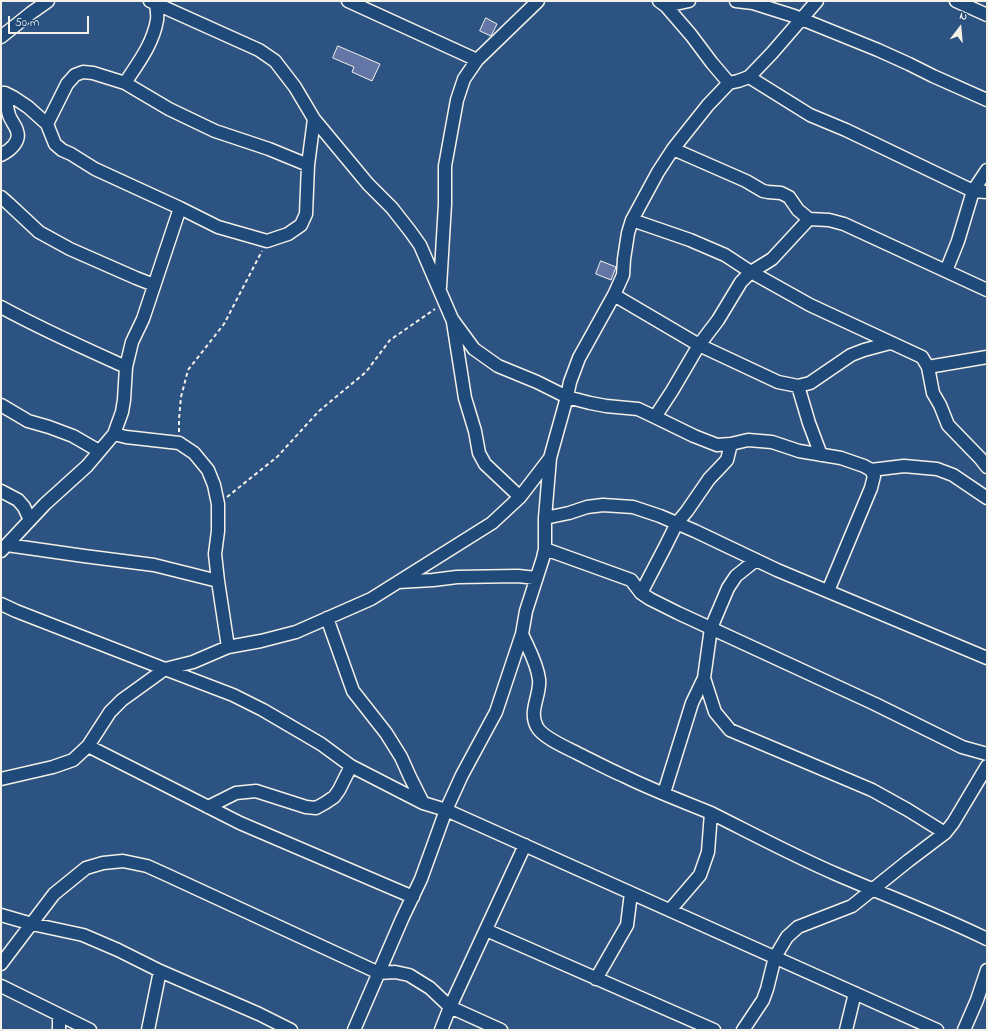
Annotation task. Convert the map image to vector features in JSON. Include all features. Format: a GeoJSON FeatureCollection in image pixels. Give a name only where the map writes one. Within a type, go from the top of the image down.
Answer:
{"type":"FeatureCollection","features":[{"type":"Feature","properties":{"kind":"street"},"geometry":{"type":"LineString","coordinates":[[1,37],[48,1]]}},
{"type":"Feature","properties":{"kind":"street"},"geometry":{"type":"LineString","coordinates":[[348,1],[477,60]]}},
{"type":"Feature","properties":{"kind":"street"},"geometry":{"type":"LineString","coordinates":[[440,290],[445,204],[445,166],[457,100],[464,80],[477,60],[538,1]]}},
{"type":"Feature","properties":{"kind":"street"},"geometry":{"type":"LineString","coordinates":[[662,3],[689,1]]}},
{"type":"Feature","properties":{"kind":"street"},"geometry":{"type":"LineString","coordinates":[[736,1],[753,3],[802,19],[878,50],[987,100]]}},
{"type":"Feature","properties":{"kind":"street"},"geometry":{"type":"LineString","coordinates":[[354,1030],[421,879],[446,810],[462,774],[496,712],[522,634],[526,611],[545,549],[545,518],[550,458],[570,382],[579,358],[614,296],[623,275],[628,232],[632,220],[658,172],[673,149],[708,105],[729,83],[749,77],[768,58],[817,1]]}},
{"type":"Feature","properties":{"kind":"street"},"geometry":{"type":"LineString","coordinates":[[956,1],[987,15]]}},
{"type":"Feature","properties":{"kind":"street"},"geometry":{"type":"LineString","coordinates":[[125,83],[145,53],[154,35],[157,18],[154,2]]}},
{"type":"Feature","properties":{"kind":"street"},"geometry":{"type":"LineString","coordinates":[[154,2],[259,50],[275,60],[295,87],[314,119],[368,184],[392,208],[410,231],[420,246],[452,319],[474,349],[498,366],[537,382],[567,397],[606,406],[638,409],[694,436],[717,445],[731,444],[748,440],[772,442],[799,451],[841,458],[871,470],[874,476],[871,488],[828,591]]}},
{"type":"Feature","properties":{"kind":"street"},"geometry":{"type":"LineString","coordinates":[[662,3],[691,35],[729,83]]}},
{"type":"Feature","properties":{"kind":"street"},"geometry":{"type":"LineString","coordinates":[[47,124],[67,84],[75,75],[83,72],[93,73],[125,83],[169,109],[215,131],[308,164]]}},
{"type":"Feature","properties":{"kind":"street"},"geometry":{"type":"LineString","coordinates":[[749,77],[810,115],[846,130],[973,191],[987,192]]}},
{"type":"Feature","properties":{"kind":"street"},"geometry":{"type":"LineString","coordinates":[[3,93],[13,97],[28,107],[47,124],[55,144],[62,150],[72,154],[95,169],[218,227],[267,241],[288,234],[301,225],[306,214],[308,164],[314,119]]}},
{"type":"Feature","properties":{"kind":"street"},"geometry":{"type":"LineString","coordinates":[[1,155],[10,150],[16,143],[18,132],[9,114],[3,93]]}},
{"type":"Feature","properties":{"kind":"street"},"geometry":{"type":"LineString","coordinates":[[673,149],[746,181],[763,191],[786,195],[798,210],[809,219],[829,220],[844,224],[987,290]]}},
{"type":"Feature","properties":{"kind":"street"},"geometry":{"type":"LineString","coordinates":[[946,271],[958,241],[973,191],[987,170]]}},
{"type":"Feature","properties":{"kind":"street"},"geometry":{"type":"LineString","coordinates":[[1,197],[39,232],[70,249],[154,285]]}},
{"type":"Feature","properties":{"kind":"street"},"geometry":{"type":"LineString","coordinates":[[4,548],[45,504],[87,466],[114,434],[122,412],[126,367],[132,342],[143,319],[180,208]]}},
{"type":"Feature","properties":{"kind":"street"},"geometry":{"type":"LineString","coordinates":[[655,417],[699,345],[718,320],[741,282],[751,272],[772,259],[809,219]]}},
{"type":"Feature","properties":{"kind":"street"},"geometry":{"type":"LineString","coordinates":[[632,220],[690,240],[725,255],[751,272],[810,306],[922,357],[928,367],[933,393],[940,405],[948,425],[987,466]]}},
{"type":"Feature","properties":{"kind":"street"},"geometry":{"type":"LineString","coordinates":[[614,296],[699,345],[778,382],[798,386],[810,384],[851,355],[890,343]]}},
{"type":"Feature","properties":{"kind":"street"},"geometry":{"type":"LineString","coordinates":[[1,307],[52,333],[126,367]]}},
{"type":"Feature","properties":{"kind":"street"},"geometry":{"type":"LineString","coordinates":[[452,319],[466,398],[479,453],[485,464],[520,497]]}},
{"type":"Feature","properties":{"kind":"street"},"geometry":{"type":"LineString","coordinates":[[928,367],[987,357]]}},
{"type":"Feature","properties":{"kind":"street"},"geometry":{"type":"LineString","coordinates":[[798,386],[809,423],[821,455]]}},
{"type":"Feature","properties":{"kind":"street"},"geometry":{"type":"LineString","coordinates":[[1,405],[28,421],[73,436],[100,451]]}},
{"type":"Feature","properties":{"kind":"street"},"geometry":{"type":"LineString","coordinates":[[114,434],[126,437],[179,443],[194,453],[208,470],[214,485],[218,504],[218,531],[215,554],[228,648]]}},
{"type":"Feature","properties":{"kind":"street"},"geometry":{"type":"LineString","coordinates":[[641,593],[677,523],[709,479],[727,460],[731,444]]}},
{"type":"Feature","properties":{"kind":"street"},"geometry":{"type":"LineString","coordinates":[[1,787],[6,778],[53,767],[73,760],[88,746],[110,712],[122,700],[165,669],[193,662],[228,648],[296,632],[371,599],[492,524],[520,497],[550,458]]}},
{"type":"Feature","properties":{"kind":"street"},"geometry":{"type":"LineString","coordinates":[[871,470],[904,466],[937,469],[953,475],[987,498]]}},
{"type":"Feature","properties":{"kind":"street"},"geometry":{"type":"LineString","coordinates":[[1,491],[18,500],[24,507],[30,520]]}},
{"type":"Feature","properties":{"kind":"street"},"geometry":{"type":"LineString","coordinates":[[545,518],[603,504],[633,507],[677,523],[777,570],[987,658]]}},
{"type":"Feature","properties":{"kind":"street"},"geometry":{"type":"LineString","coordinates":[[4,548],[154,565],[218,581]]}},
{"type":"Feature","properties":{"kind":"street"},"geometry":{"type":"LineString","coordinates":[[545,549],[631,580],[641,593],[650,599],[876,704],[962,747],[987,754]]}},
{"type":"Feature","properties":{"kind":"street"},"geometry":{"type":"LineString","coordinates":[[664,793],[692,702],[704,678],[711,628],[728,588],[736,576],[756,560]]}},
{"type":"Feature","properties":{"kind":"street"},"geometry":{"type":"LineString","coordinates":[[397,582],[457,577],[518,576],[536,578]]}},
{"type":"Feature","properties":{"kind":"street"},"geometry":{"type":"LineString","coordinates":[[1,604],[239,698],[321,744],[351,766],[423,803],[446,810],[937,1030]]}},
{"type":"Feature","properties":{"kind":"street"},"geometry":{"type":"LineString","coordinates":[[327,618],[353,690],[386,733],[401,757],[423,803]]}},
{"type":"Feature","properties":{"kind":"street"},"geometry":{"type":"LineString","coordinates":[[522,634],[536,666],[539,680],[538,696],[533,717],[537,728],[545,735],[625,777],[711,813],[813,864],[987,939]]}},
{"type":"Feature","properties":{"kind":"street"},"geometry":{"type":"LineString","coordinates":[[704,678],[715,712],[730,730],[872,790],[945,833]]}},
{"type":"Feature","properties":{"kind":"street"},"geometry":{"type":"LineString","coordinates":[[88,746],[240,823],[413,897]]}},
{"type":"Feature","properties":{"kind":"street"},"geometry":{"type":"LineString","coordinates":[[208,807],[236,793],[256,791],[306,807],[316,808],[334,797],[351,766]]}},
{"type":"Feature","properties":{"kind":"street"},"geometry":{"type":"LineString","coordinates":[[743,1030],[763,1000],[775,957],[788,937],[798,927],[852,906],[945,833],[953,823],[987,766]]}},
{"type":"Feature","properties":{"kind":"street"},"geometry":{"type":"LineString","coordinates":[[670,910],[700,876],[708,852],[711,813]]}},
{"type":"Feature","properties":{"kind":"street"},"geometry":{"type":"LineString","coordinates":[[441,1030],[450,1007],[525,845]]}},
{"type":"Feature","properties":{"kind":"street"},"geometry":{"type":"LineString","coordinates":[[1,964],[54,894],[86,868],[103,863],[123,861],[147,866],[161,872],[379,973],[395,972],[409,975],[430,988],[450,1007],[501,1030]]}},
{"type":"Feature","properties":{"kind":"street"},"geometry":{"type":"LineString","coordinates":[[596,979],[627,925],[631,893]]}},
{"type":"Feature","properties":{"kind":"street"},"geometry":{"type":"LineString","coordinates":[[1,915],[32,924],[83,935],[118,950],[160,971],[259,1014],[291,1030]]}},
{"type":"Feature","properties":{"kind":"street"},"geometry":{"type":"LineString","coordinates":[[486,930],[714,1030]]}},
{"type":"Feature","properties":{"kind":"street"},"geometry":{"type":"LineString","coordinates":[[964,1030],[987,970]]}},
{"type":"Feature","properties":{"kind":"street"},"geometry":{"type":"LineString","coordinates":[[148,1030],[160,971]]}},
{"type":"Feature","properties":{"kind":"street"},"geometry":{"type":"LineString","coordinates":[[1,986],[90,1030]]}},
{"type":"Feature","properties":{"kind":"street"},"geometry":{"type":"LineString","coordinates":[[846,1030],[855,993]]}},
{"type":"Feature","properties":{"kind":"street"},"geometry":{"type":"LineString","coordinates":[[59,1015],[59,1030]]}},
{"type":"Feature","properties":{"kind":"path"},"geometry":{"type":"LineString","coordinates":[[179,443],[181,398],[188,370],[224,324],[267,241]]}},
{"type":"Feature","properties":{"kind":"path"},"geometry":{"type":"LineString","coordinates":[[218,504],[277,457],[319,411],[366,372],[390,340],[445,303]]}},
{"type":"Feature","properties":{"kind":"building"},"geometry":{"type":"Polygon","coordinates":[[[486,18],[497,24],[491,36],[480,31],[486,18]]]}},
{"type":"Feature","properties":{"kind":"building"},"geometry":{"type":"Polygon","coordinates":[[[338,46],[380,64],[372,81],[352,72],[354,67],[333,58],[338,46]]]}},
{"type":"Feature","properties":{"kind":"building"},"geometry":{"type":"Polygon","coordinates":[[[601,261],[616,267],[611,280],[596,274],[601,261]]]}}]}
